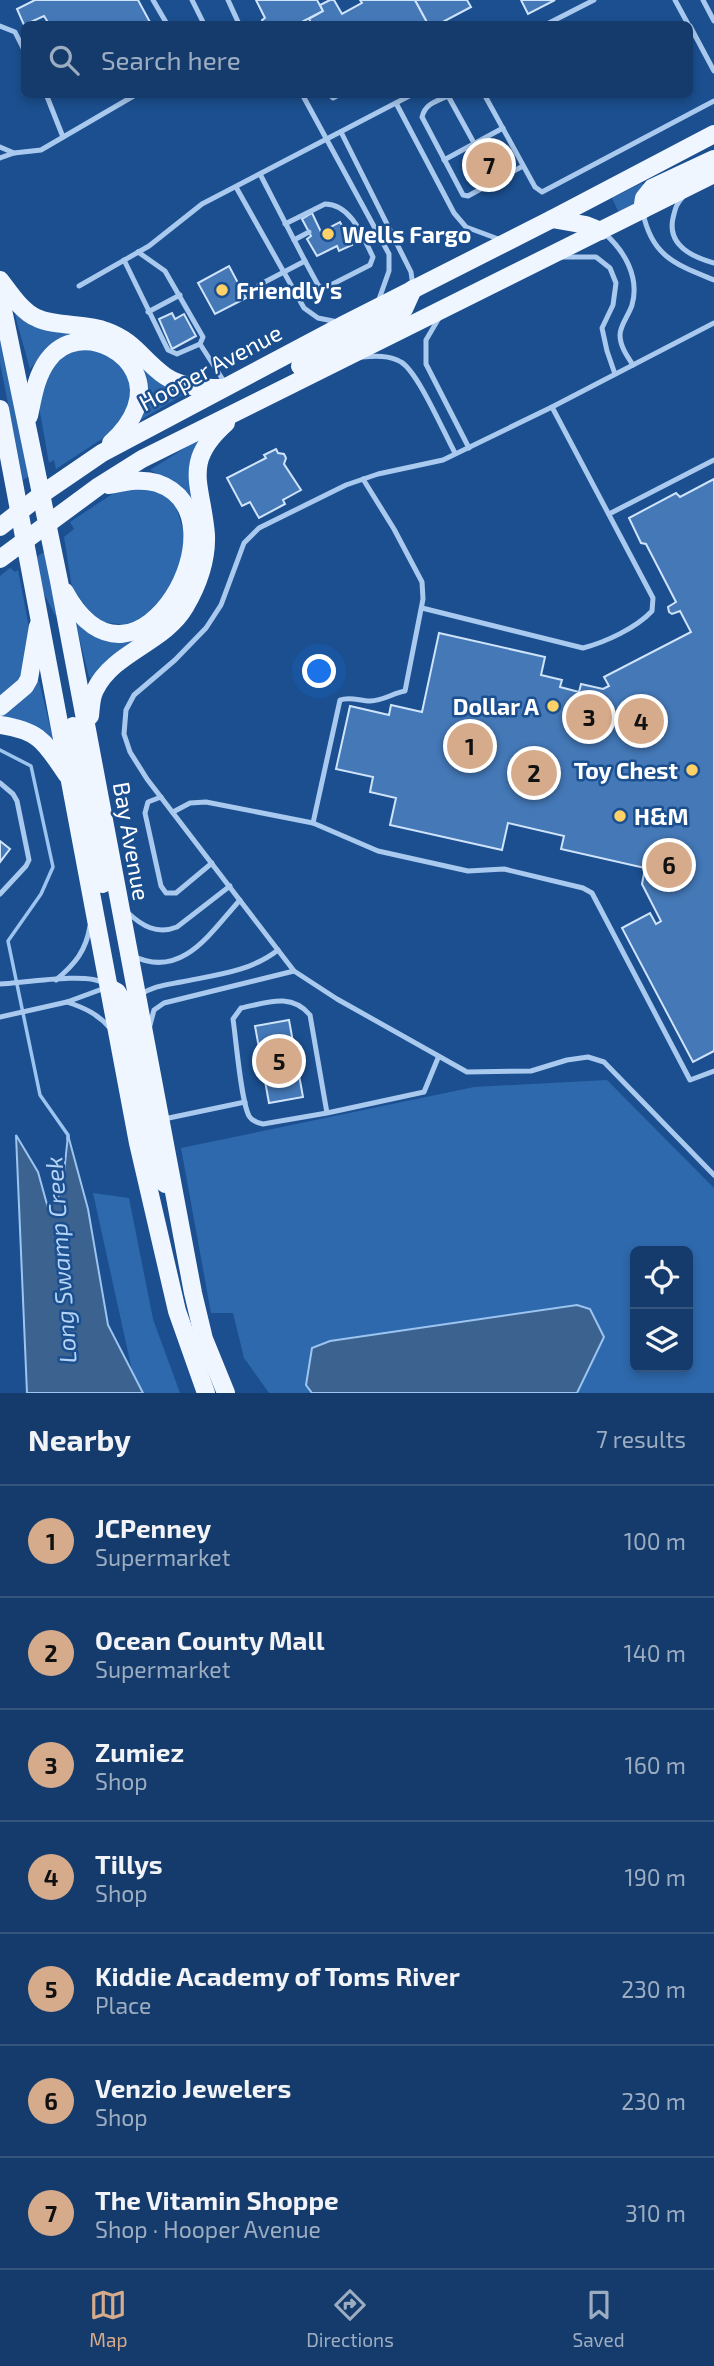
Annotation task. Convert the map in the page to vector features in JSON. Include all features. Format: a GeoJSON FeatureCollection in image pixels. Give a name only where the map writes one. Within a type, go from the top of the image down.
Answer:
{"type":"FeatureCollection","features":[{"type":"Feature","properties":{"kind":"main road","name":"Hooper Avenue"},"geometry":{"type":"LineString","coordinates":[[0,527],[41,494],[102,453],[224,387],[714,134]]}},
{"type":"Feature","properties":{"kind":"main road"},"geometry":{"type":"LineString","coordinates":[[642,210],[644,198],[652,188],[714,159]]}},
{"type":"Feature","properties":{"kind":"main road"},"geometry":{"type":"LineString","coordinates":[[0,559],[99,486],[142,459],[714,174]]}},
{"type":"Feature","properties":{"kind":"main road"},"geometry":{"type":"LineString","coordinates":[[552,219],[586,225],[601,231]]}},
{"type":"Feature","properties":{"kind":"main road"},"geometry":{"type":"LineString","coordinates":[[0,280],[21,306],[37,318],[102,329],[125,339],[166,376],[182,384],[201,388],[224,387]]}},
{"type":"Feature","properties":{"kind":"main road"},"geometry":{"type":"LineString","coordinates":[[286,386],[298,367],[395,316],[404,309],[413,289]]}},
{"type":"Feature","properties":{"kind":"main road","name":"Bay Avenue"},"geometry":{"type":"LineString","coordinates":[[0,295],[59,581],[128,954],[125,1007],[118,1038],[138,1143],[177,1311],[206,1393]]}},
{"type":"Feature","properties":{"kind":"main road"},"geometry":{"type":"LineString","coordinates":[[28,423],[36,382],[50,357],[64,347],[84,341],[104,344],[119,352],[130,363],[138,390],[138,405],[132,419],[102,453]]}},
{"type":"Feature","properties":{"kind":"main road"},"geometry":{"type":"LineString","coordinates":[[87,730],[94,691],[106,673],[168,626],[183,610],[197,583],[205,556],[206,536],[197,481],[198,460],[206,443],[245,406]]}},
{"type":"Feature","properties":{"kind":"main road"},"geometry":{"type":"LineString","coordinates":[[0,409],[4,448],[50,665],[108,986],[117,992],[125,1007],[155,1161],[176,1209]]}},
{"type":"Feature","properties":{"kind":"main road"},"geometry":{"type":"LineString","coordinates":[[59,581],[85,621],[101,630],[117,634],[131,632],[156,618],[173,600],[184,579],[191,548],[190,520],[177,496],[155,482],[134,480],[99,486]]}},
{"type":"Feature","properties":{"kind":"main road"},"geometry":{"type":"LineString","coordinates":[[0,707],[25,686],[29,679],[39,619]]}},
{"type":"Feature","properties":{"kind":"main road"},"geometry":{"type":"LineString","coordinates":[[39,619],[55,657],[70,710],[112,932],[117,944],[128,954],[121,980],[108,986]]}},
{"type":"Feature","properties":{"kind":"main road"},"geometry":{"type":"LineString","coordinates":[[0,725],[32,733],[45,743],[71,781]]}},
{"type":"Feature","properties":{"kind":"main road","name":"Bay Avenue"},"geometry":{"type":"LineString","coordinates":[[125,1007],[147,1039],[176,1209],[204,1339],[226,1393]]}},
{"type":"Feature","properties":{"kind":"lane"},"geometry":{"type":"LineString","coordinates":[[153,0],[165,21]]}},
{"type":"Feature","properties":{"kind":"lane"},"geometry":{"type":"LineString","coordinates":[[192,0],[202,21]]}},
{"type":"Feature","properties":{"kind":"lane"},"geometry":{"type":"LineString","coordinates":[[228,0],[238,21]]}},
{"type":"Feature","properties":{"kind":"lane"},"geometry":{"type":"LineString","coordinates":[[553,21],[594,0]]}},
{"type":"Feature","properties":{"kind":"lane"},"geometry":{"type":"LineString","coordinates":[[675,0],[687,21]]}},
{"type":"Feature","properties":{"kind":"lane"},"geometry":{"type":"LineString","coordinates":[[703,0],[714,21]]}},
{"type":"Feature","properties":{"kind":"lane"},"geometry":{"type":"LineString","coordinates":[[0,26],[15,32],[21,44]]}},
{"type":"Feature","properties":{"kind":"lane"},"geometry":{"type":"LineString","coordinates":[[693,32],[714,71]]}},
{"type":"Feature","properties":{"kind":"lane"},"geometry":{"type":"LineString","coordinates":[[48,98],[64,137]]}},
{"type":"Feature","properties":{"kind":"lane"},"geometry":{"type":"LineString","coordinates":[[0,158],[14,153],[41,150],[130,98]]}},
{"type":"Feature","properties":{"kind":"lane"},"geometry":{"type":"LineString","coordinates":[[304,98],[388,254],[389,271],[375,309]]}},
{"type":"Feature","properties":{"kind":"lane"},"geometry":{"type":"LineString","coordinates":[[79,286],[138,253],[202,204],[405,98]]}},
{"type":"Feature","properties":{"kind":"lane"},"geometry":{"type":"LineString","coordinates":[[442,98],[429,104],[422,117],[463,195],[468,196],[523,166]]}},
{"type":"Feature","properties":{"kind":"lane"},"geometry":{"type":"LineString","coordinates":[[450,98],[474,144]]}},
{"type":"Feature","properties":{"kind":"lane"},"geometry":{"type":"LineString","coordinates":[[486,98],[535,187],[542,192],[714,100]]}},
{"type":"Feature","properties":{"kind":"lane"},"geometry":{"type":"LineString","coordinates":[[396,103],[453,213],[466,227],[507,242]]}},
{"type":"Feature","properties":{"kind":"lane"},"geometry":{"type":"LineString","coordinates":[[444,160],[503,128]]}},
{"type":"Feature","properties":{"kind":"lane"},"geometry":{"type":"LineString","coordinates":[[341,132],[411,272],[413,289]]}},
{"type":"Feature","properties":{"kind":"lane"},"geometry":{"type":"LineString","coordinates":[[0,147],[14,153]]}},
{"type":"Feature","properties":{"kind":"lane"},"geometry":{"type":"LineString","coordinates":[[260,174],[285,224],[294,240],[304,261],[318,285],[323,289],[370,265],[373,257],[352,218],[332,204],[325,204],[285,224]]}},
{"type":"Feature","properties":{"kind":"lane"},"geometry":{"type":"LineString","coordinates":[[696,183],[677,203],[672,226],[674,235],[678,244],[688,253],[714,263]]}},
{"type":"Feature","properties":{"kind":"lane"},"geometry":{"type":"LineString","coordinates":[[236,187],[304,309],[318,318],[345,324]]}},
{"type":"Feature","properties":{"kind":"lane"},"geometry":{"type":"LineString","coordinates":[[642,210],[650,237],[668,259],[714,280]]}},
{"type":"Feature","properties":{"kind":"lane"},"geometry":{"type":"LineString","coordinates":[[601,231],[617,244],[628,261],[633,280],[633,302],[620,333],[622,346],[633,365]]}},
{"type":"Feature","properties":{"kind":"lane"},"geometry":{"type":"LineString","coordinates":[[294,240],[309,232]]}},
{"type":"Feature","properties":{"kind":"lane"},"geometry":{"type":"LineString","coordinates":[[124,260],[168,350],[177,354],[200,344],[203,337],[165,271],[138,253]]}},
{"type":"Feature","properties":{"kind":"lane"},"geometry":{"type":"LineString","coordinates":[[546,258],[596,257],[610,268],[616,283],[613,305],[602,328],[615,373]]}},
{"type":"Feature","properties":{"kind":"lane"},"geometry":{"type":"LineString","coordinates":[[258,285],[304,261]]}},
{"type":"Feature","properties":{"kind":"lane"},"geometry":{"type":"LineString","coordinates":[[148,312],[180,295]]}},
{"type":"Feature","properties":{"kind":"lane"},"geometry":{"type":"LineString","coordinates":[[449,306],[426,340],[426,364],[469,448]]}},
{"type":"Feature","properties":{"kind":"lane"},"geometry":{"type":"LineString","coordinates":[[714,323],[443,460],[346,485],[259,528],[244,543],[221,606],[206,628],[175,660],[134,695],[125,710],[124,734],[130,752],[160,797],[294,971],[337,999],[467,1072],[531,1071],[566,1060],[588,1057],[604,1062],[714,1175]]}},
{"type":"Feature","properties":{"kind":"lane"},"geometry":{"type":"LineString","coordinates":[[200,344],[224,387]]}},
{"type":"Feature","properties":{"kind":"lane"},"geometry":{"type":"LineString","coordinates":[[342,359],[384,357],[400,362],[412,373],[455,453]]}},
{"type":"Feature","properties":{"kind":"lane"},"geometry":{"type":"LineString","coordinates":[[422,608],[583,648],[595,645],[645,619],[652,611],[653,598],[552,407]]}},
{"type":"Feature","properties":{"kind":"lane"},"geometry":{"type":"LineString","coordinates":[[609,514],[714,460]]}},
{"type":"Feature","properties":{"kind":"lane"},"geometry":{"type":"LineString","coordinates":[[313,823],[340,700],[381,700],[391,694],[405,691],[422,608],[422,582],[363,479]]}},
{"type":"Feature","properties":{"kind":"lane"},"geometry":{"type":"LineString","coordinates":[[0,783],[18,801],[29,860],[0,894]]}},
{"type":"Feature","properties":{"kind":"lane"},"geometry":{"type":"LineString","coordinates":[[160,797],[148,802],[145,813],[162,886],[166,892],[176,892],[212,863]]}},
{"type":"Feature","properties":{"kind":"lane"},"geometry":{"type":"LineString","coordinates":[[173,812],[190,803],[206,802],[313,823],[378,851],[468,871],[504,869],[583,888],[592,894],[690,1080],[714,1071]]}},
{"type":"Feature","properties":{"kind":"lane"},"geometry":{"type":"LineString","coordinates":[[119,905],[150,929],[171,929],[230,886]]}},
{"type":"Feature","properties":{"kind":"lane"},"geometry":{"type":"LineString","coordinates":[[56,980],[77,962],[87,942],[91,891]]}},
{"type":"Feature","properties":{"kind":"lane"},"geometry":{"type":"LineString","coordinates":[[128,954],[144,962],[162,963],[182,958],[193,951],[240,900]]}},
{"type":"Feature","properties":{"kind":"lane"},"geometry":{"type":"LineString","coordinates":[[125,1007],[153,987],[240,970],[263,962],[278,950]]}},
{"type":"Feature","properties":{"kind":"lane"},"geometry":{"type":"LineString","coordinates":[[147,1039],[154,1010],[164,1003],[294,971]]}},
{"type":"Feature","properties":{"kind":"lane"},"geometry":{"type":"LineString","coordinates":[[0,984],[97,978],[108,986]]}},
{"type":"Feature","properties":{"kind":"lane"},"geometry":{"type":"LineString","coordinates":[[0,1017],[67,1002],[108,986]]}},
{"type":"Feature","properties":{"kind":"lane"},"geometry":{"type":"LineString","coordinates":[[327,1113],[310,1015],[285,1000],[241,1008],[233,1019],[245,1102],[249,1116],[263,1124],[327,1113],[424,1092],[439,1058]]}},
{"type":"Feature","properties":{"kind":"lane"},"geometry":{"type":"LineString","coordinates":[[67,1002],[89,1009],[103,1019],[118,1038]]}},
{"type":"Feature","properties":{"kind":"lane"},"geometry":{"type":"LineString","coordinates":[[160,1119],[245,1102]]}},
{"type":"Feature","properties":{"kind":"shaded area"},"geometry":{"type":"Polygon","coordinates":[[[642,183],[644,185],[633,205],[619,213],[612,198],[642,183]]]}},
{"type":"Feature","properties":{"kind":"shaded area"},"geometry":{"type":"Polygon","coordinates":[[[12,304],[84,333],[47,350],[30,369],[12,304]]]}},
{"type":"Feature","properties":{"kind":"shaded area"},"geometry":{"type":"Polygon","coordinates":[[[0,324],[31,475],[23,480],[0,363],[0,324]]]}},
{"type":"Feature","properties":{"kind":"shaded area"},"geometry":{"type":"Polygon","coordinates":[[[80,348],[111,354],[132,380],[132,405],[114,431],[56,469],[54,460],[49,463],[38,401],[55,360],[80,348]]]}},
{"type":"Feature","properties":{"kind":"shaded area"},"geometry":{"type":"Polygon","coordinates":[[[137,359],[165,384],[183,395],[137,422],[137,359]]]}},
{"type":"Feature","properties":{"kind":"shaded area"},"geometry":{"type":"Polygon","coordinates":[[[202,437],[196,510],[173,483],[150,470],[202,437]]]}},
{"type":"Feature","properties":{"kind":"shaded area"},"geometry":{"type":"Polygon","coordinates":[[[148,486],[175,502],[185,538],[176,582],[149,614],[126,625],[96,621],[72,587],[64,537],[74,529],[70,522],[120,489],[148,486]]]}},
{"type":"Feature","properties":{"kind":"shaded area"},"geometry":{"type":"Polygon","coordinates":[[[44,552],[57,615],[43,592],[36,557],[44,552]]]}},
{"type":"Feature","properties":{"kind":"shaded area"},"geometry":{"type":"Polygon","coordinates":[[[10,568],[15,572],[18,570],[30,633],[23,676],[0,698],[0,576],[10,568]]]}},
{"type":"Feature","properties":{"kind":"shaded area"},"geometry":{"type":"Polygon","coordinates":[[[74,617],[146,634],[92,678],[89,677],[74,617]]]}},
{"type":"Feature","properties":{"kind":"shaded area"},"geometry":{"type":"Polygon","coordinates":[[[37,681],[54,743],[0,718],[0,711],[37,681]]]}},
{"type":"Feature","properties":{"kind":"shaded area"},"geometry":{"type":"Polygon","coordinates":[[[607,1080],[714,1188],[714,1393],[577,1393],[604,1337],[306,1385],[312,1393],[269,1393],[244,1358],[233,1313],[211,1313],[181,1148],[474,1087],[607,1080]]]}},
{"type":"Feature","properties":{"kind":"shaded area"},"geometry":{"type":"Polygon","coordinates":[[[93,1193],[129,1198],[153,1319],[180,1393],[137,1393],[93,1193]]]}},
{"type":"Feature","properties":{"kind":"water"},"geometry":{"type":"Polygon","coordinates":[[[16,1135],[38,1172],[48,1208],[62,1192],[68,1135],[88,1209],[108,1325],[143,1393],[27,1393],[16,1135]]]}},
{"type":"Feature","properties":{"kind":"water"},"geometry":{"type":"Polygon","coordinates":[[[577,1305],[590,1309],[604,1337],[577,1393],[312,1393],[306,1385],[312,1348],[330,1341],[577,1305]]]}},
{"type":"Feature","properties":{"kind":"building"},"geometry":{"type":"Polygon","coordinates":[[[35,0],[138,0],[149,21],[47,21],[44,16],[33,21],[22,21],[17,9],[35,0]]]}},
{"type":"Feature","properties":{"kind":"building"},"geometry":{"type":"Polygon","coordinates":[[[256,0],[317,0],[323,11],[304,21],[262,21],[265,18],[256,0]]]}},
{"type":"Feature","properties":{"kind":"building"},"geometry":{"type":"Polygon","coordinates":[[[334,0],[342,14],[362,3],[360,0],[415,0],[426,21],[310,21],[309,19],[323,11],[320,5],[334,0]]]}},
{"type":"Feature","properties":{"kind":"building"},"geometry":{"type":"Polygon","coordinates":[[[415,0],[467,0],[471,7],[445,21],[426,21],[415,0]]]}},
{"type":"Feature","properties":{"kind":"building"},"geometry":{"type":"Polygon","coordinates":[[[521,0],[555,0],[528,14],[521,0]]]}},
{"type":"Feature","properties":{"kind":"building"},"geometry":{"type":"Polygon","coordinates":[[[497,151],[505,166],[481,178],[474,163],[497,151]]]}},
{"type":"Feature","properties":{"kind":"building","name":"Wells Fargo"},"geometry":{"type":"Polygon","coordinates":[[[312,213],[321,232],[340,222],[352,245],[339,251],[337,246],[317,256],[307,239],[311,236],[302,219],[312,213]]]}},
{"type":"Feature","properties":{"kind":"building","name":"Friendly's"},"geometry":{"type":"Polygon","coordinates":[[[229,266],[246,298],[215,314],[198,283],[229,266]]]}},
{"type":"Feature","properties":{"kind":"building"},"geometry":{"type":"Polygon","coordinates":[[[172,313],[175,319],[184,314],[196,336],[172,349],[159,319],[172,313]]]}},
{"type":"Feature","properties":{"kind":"building"},"geometry":{"type":"Polygon","coordinates":[[[276,449],[278,453],[284,454],[284,464],[301,490],[283,500],[285,504],[259,518],[250,502],[242,506],[227,478],[266,458],[264,455],[276,449]]]}},
{"type":"Feature","properties":{"kind":"building"},"geometry":{"type":"Polygon","coordinates":[[[714,479],[714,1051],[693,1062],[622,928],[650,913],[656,924],[661,921],[642,884],[645,868],[561,849],[564,836],[508,823],[502,850],[390,825],[396,798],[370,792],[373,777],[336,769],[350,706],[389,715],[391,705],[422,712],[439,633],[545,657],[541,675],[562,680],[560,687],[579,692],[581,684],[603,689],[609,686],[604,677],[691,632],[680,611],[672,614],[669,612],[668,607],[676,602],[646,544],[641,543],[629,518],[676,493],[680,497],[714,479]]]}},
{"type":"Feature","properties":{"kind":"building"},"geometry":{"type":"Polygon","coordinates":[[[0,841],[10,849],[0,862],[0,841]]]}},
{"type":"Feature","properties":{"kind":"building"},"geometry":{"type":"Polygon","coordinates":[[[289,1020],[303,1097],[269,1103],[255,1026],[289,1020]]]}},
{"type":"Feature","properties":{"kind":"waterway","name":"Long Swamp Creek"},"geometry":{"type":"LineString","coordinates":[[0,750],[31,766],[53,867],[41,894],[8,941],[40,1095],[68,1135],[68,1139]]}},
{"type":"Feature","properties":{"kind":"place","name":"The Vitamin Shoppe"},"geometry":{"type":"Point","coordinates":[489,165]}},
{"type":"Feature","properties":{"kind":"place","name":"Wells Fargo"},"geometry":{"type":"Point","coordinates":[328,234]}},
{"type":"Feature","properties":{"kind":"place","name":"Friendly's"},"geometry":{"type":"Point","coordinates":[222,290]}},
{"type":"Feature","properties":{"kind":"place","name":"Dollar A"},"geometry":{"type":"Point","coordinates":[553,706]}},
{"type":"Feature","properties":{"kind":"place","name":"Zumiez"},"geometry":{"type":"Point","coordinates":[589,717]}},
{"type":"Feature","properties":{"kind":"place","name":"Tillys"},"geometry":{"type":"Point","coordinates":[641,721]}},
{"type":"Feature","properties":{"kind":"place","name":"JCPenney"},"geometry":{"type":"Point","coordinates":[470,746]}},
{"type":"Feature","properties":{"kind":"place","name":"Toy Chest"},"geometry":{"type":"Point","coordinates":[692,770]}},
{"type":"Feature","properties":{"kind":"place","name":"Ocean County Mall"},"geometry":{"type":"Point","coordinates":[534,773]}},
{"type":"Feature","properties":{"kind":"place","name":"H&M"},"geometry":{"type":"Point","coordinates":[620,816]}},
{"type":"Feature","properties":{"kind":"place","name":"Venzio Jewelers"},"geometry":{"type":"Point","coordinates":[669,865]}},
{"type":"Feature","properties":{"kind":"place","name":"Kiddie Academy of Toms River"},"geometry":{"type":"Point","coordinates":[279,1061]}}]}
